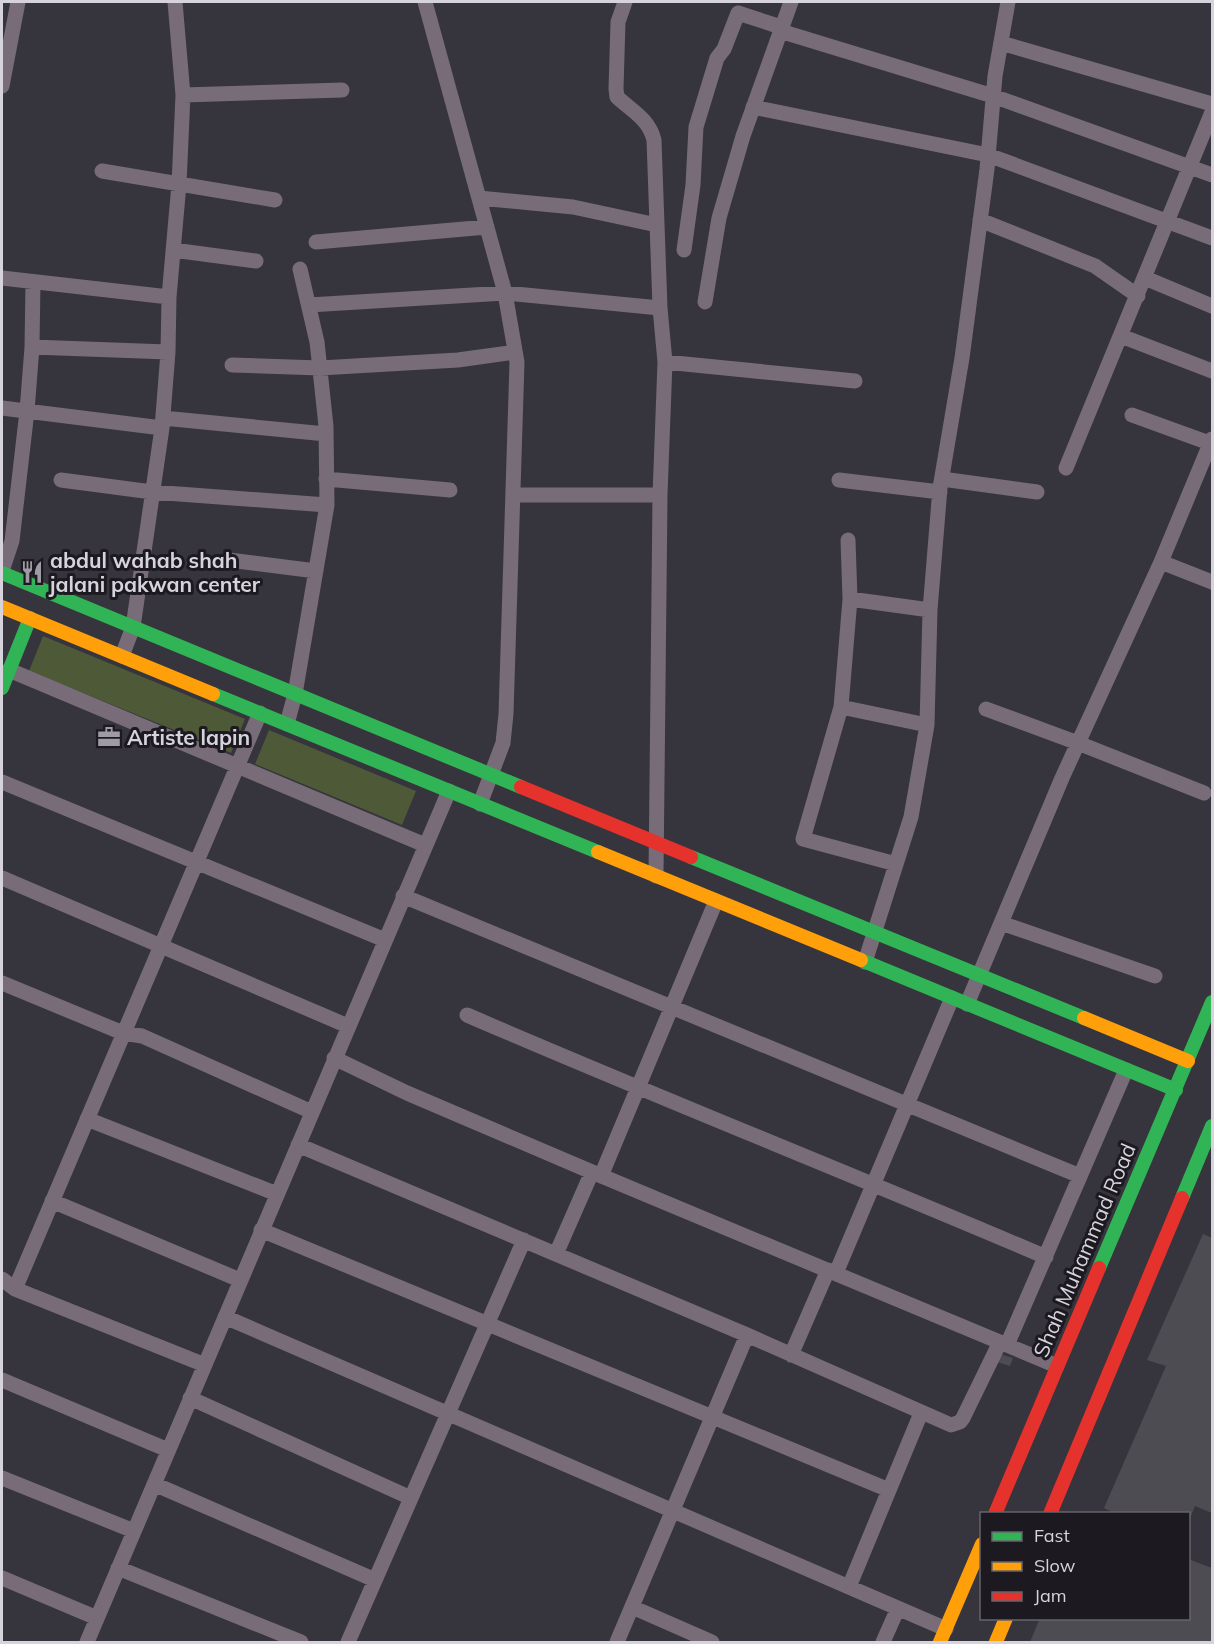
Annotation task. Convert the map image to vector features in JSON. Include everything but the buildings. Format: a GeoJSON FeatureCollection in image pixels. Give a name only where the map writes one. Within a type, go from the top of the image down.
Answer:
{"type":"FeatureCollection","features":[{"type":"Feature","properties":{"kind":"street"},"geometry":{"type":"LineString","coordinates":[[2,86],[6,36],[18,2]]}},
{"type":"Feature","properties":{"kind":"street"},"geometry":{"type":"LineString","coordinates":[[123,656],[133,627],[153,492],[168,352],[169,297],[179,184],[183,95],[176,2]]}},
{"type":"Feature","properties":{"kind":"street"},"geometry":{"type":"LineString","coordinates":[[425,2],[505,293],[517,362],[506,714],[503,743],[480,804]]}},
{"type":"Feature","properties":{"kind":"street"},"geometry":{"type":"LineString","coordinates":[[625,2],[618,22],[616,89],[617,97],[651,127],[654,140],[660,308],[665,362],[660,495],[656,876]]}},
{"type":"Feature","properties":{"kind":"street"},"geometry":{"type":"LineString","coordinates":[[705,302],[719,218],[753,107],[791,2]]}},
{"type":"Feature","properties":{"kind":"street"},"geometry":{"type":"LineString","coordinates":[[865,962],[911,817],[927,725],[930,610],[941,486],[962,358],[988,155],[993,96],[1008,2]]}},
{"type":"Feature","properties":{"kind":"street"},"geometry":{"type":"LineString","coordinates":[[684,250],[693,185],[696,128],[717,58],[724,49],[738,13],[780,29],[993,96],[1212,175]]}},
{"type":"Feature","properties":{"kind":"street"},"geometry":{"type":"LineString","coordinates":[[1000,44],[1212,104]]}},
{"type":"Feature","properties":{"kind":"street"},"geometry":{"type":"LineString","coordinates":[[183,95],[342,90]]}},
{"type":"Feature","properties":{"kind":"street"},"geometry":{"type":"LineString","coordinates":[[753,107],[988,155],[1212,238]]}},
{"type":"Feature","properties":{"kind":"street"},"geometry":{"type":"LineString","coordinates":[[1066,468],[1169,222],[1212,112]]}},
{"type":"Feature","properties":{"kind":"street"},"geometry":{"type":"LineString","coordinates":[[102,171],[275,200]]}},
{"type":"Feature","properties":{"kind":"street"},"geometry":{"type":"LineString","coordinates":[[479,198],[573,207],[657,225]]}},
{"type":"Feature","properties":{"kind":"street"},"geometry":{"type":"LineString","coordinates":[[980,220],[1095,266],[1138,296]]}},
{"type":"Feature","properties":{"kind":"street"},"geometry":{"type":"LineString","coordinates":[[316,242],[487,227]]}},
{"type":"Feature","properties":{"kind":"street"},"geometry":{"type":"LineString","coordinates":[[173,250],[256,261]]}},
{"type":"Feature","properties":{"kind":"street"},"geometry":{"type":"LineString","coordinates":[[286,724],[295,694],[327,505],[326,434],[320,368],[317,342],[300,269]]}},
{"type":"Feature","properties":{"kind":"street"},"geometry":{"type":"LineString","coordinates":[[2,278],[169,297]]}},
{"type":"Feature","properties":{"kind":"street"},"geometry":{"type":"LineString","coordinates":[[1145,278],[1212,306]]}},
{"type":"Feature","properties":{"kind":"street"},"geometry":{"type":"LineString","coordinates":[[33,282],[32,347],[27,411],[12,542],[2,572],[1188,1061]]}},
{"type":"Feature","properties":{"kind":"street"},"geometry":{"type":"LineString","coordinates":[[309,305],[505,293],[660,308]]}},
{"type":"Feature","properties":{"kind":"street"},"geometry":{"type":"LineString","coordinates":[[1121,336],[1212,371]]}},
{"type":"Feature","properties":{"kind":"street"},"geometry":{"type":"LineString","coordinates":[[32,347],[168,352]]}},
{"type":"Feature","properties":{"kind":"street"},"geometry":{"type":"LineString","coordinates":[[232,365],[320,368],[458,360],[516,352]]}},
{"type":"Feature","properties":{"kind":"street"},"geometry":{"type":"LineString","coordinates":[[665,362],[855,381]]}},
{"type":"Feature","properties":{"kind":"street"},"geometry":{"type":"LineString","coordinates":[[2,408],[162,423],[326,434]]}},
{"type":"Feature","properties":{"kind":"street"},"geometry":{"type":"LineString","coordinates":[[967,1004],[1078,743],[1161,562],[1212,442],[1132,415]]}},
{"type":"Feature","properties":{"kind":"street"},"geometry":{"type":"LineString","coordinates":[[326,479],[450,490]]}},
{"type":"Feature","properties":{"kind":"street"},"geometry":{"type":"LineString","coordinates":[[61,480],[153,492],[327,505]]}},
{"type":"Feature","properties":{"kind":"street"},"geometry":{"type":"LineString","coordinates":[[839,480],[1037,492]]}},
{"type":"Feature","properties":{"kind":"street"},"geometry":{"type":"LineString","coordinates":[[513,495],[660,495]]}},
{"type":"Feature","properties":{"kind":"street"},"geometry":{"type":"LineString","coordinates":[[848,540],[850,598],[841,707],[803,839],[896,864]]}},
{"type":"Feature","properties":{"kind":"street"},"geometry":{"type":"LineString","coordinates":[[229,560],[316,571]]}},
{"type":"Feature","properties":{"kind":"street"},"geometry":{"type":"LineString","coordinates":[[1161,562],[1212,582]]}},
{"type":"Feature","properties":{"kind":"street"},"geometry":{"type":"LineString","coordinates":[[850,598],[930,610]]}},
{"type":"Feature","properties":{"kind":"street"},"geometry":{"type":"LineString","coordinates":[[2,607],[1176,1090]]}},
{"type":"Feature","properties":{"kind":"street"},"geometry":{"type":"LineString","coordinates":[[2,688],[30,618]]}},
{"type":"Feature","properties":{"kind":"street"},"geometry":{"type":"LineString","coordinates":[[9,669],[425,844]]}},
{"type":"Feature","properties":{"kind":"street"},"geometry":{"type":"LineString","coordinates":[[841,707],[927,725]]}},
{"type":"Feature","properties":{"kind":"street"},"geometry":{"type":"LineString","coordinates":[[986,709],[1204,793]]}},
{"type":"Feature","properties":{"kind":"street"},"geometry":{"type":"LineString","coordinates":[[15,1289],[260,713]]}},
{"type":"Feature","properties":{"kind":"street"},"geometry":{"type":"LineString","coordinates":[[2,782],[385,940]]}},
{"type":"Feature","properties":{"kind":"street"},"geometry":{"type":"LineString","coordinates":[[87,1642],[448,791]]}},
{"type":"Feature","properties":{"kind":"street"},"geometry":{"type":"LineString","coordinates":[[2,878],[348,1026]]}},
{"type":"Feature","properties":{"kind":"street"},"geometry":{"type":"LineString","coordinates":[[403,896],[1080,1176]]}},
{"type":"Feature","properties":{"kind":"street"},"geometry":{"type":"LineString","coordinates":[[556,1254],[638,1088],[716,901]]}},
{"type":"Feature","properties":{"kind":"street"},"geometry":{"type":"LineString","coordinates":[[1001,923],[1155,976]]}},
{"type":"Feature","properties":{"kind":"street"},"geometry":{"type":"LineString","coordinates":[[2,983],[123,1033],[142,1036],[312,1112]]}},
{"type":"Feature","properties":{"kind":"street"},"geometry":{"type":"LineString","coordinates":[[791,1355],[874,1183],[951,998]]}},
{"type":"Feature","properties":{"kind":"street","name":"Shah Muhammad Road"},"geometry":{"type":"LineString","coordinates":[[995,1512],[1212,1002]]}},
{"type":"Feature","properties":{"kind":"street"},"geometry":{"type":"LineString","coordinates":[[467,1015],[638,1088],[874,1183],[1046,1257]]}},
{"type":"Feature","properties":{"kind":"street"},"geometry":{"type":"LineString","coordinates":[[334,1058],[407,1093],[597,1174],[1057,1366]]}},
{"type":"Feature","properties":{"kind":"street"},"geometry":{"type":"LineString","coordinates":[[298,1144],[747,1335],[951,1425],[960,1422],[1003,1344],[1046,1257],[1126,1070]]}},
{"type":"Feature","properties":{"kind":"street"},"geometry":{"type":"LineString","coordinates":[[87,1119],[277,1194]]}},
{"type":"Feature","properties":{"kind":"street"},"geometry":{"type":"LineString","coordinates":[[1051,1512],[1212,1126]]}},
{"type":"Feature","properties":{"kind":"street"},"geometry":{"type":"LineString","coordinates":[[52,1201],[240,1280]]}},
{"type":"Feature","properties":{"kind":"street"},"geometry":{"type":"LineString","coordinates":[[261,1230],[889,1490]]}},
{"type":"Feature","properties":{"kind":"street"},"geometry":{"type":"LineString","coordinates":[[348,1642],[524,1240]]}},
{"type":"Feature","properties":{"kind":"street"},"geometry":{"type":"LineString","coordinates":[[2,1279],[15,1289],[205,1365]]}},
{"type":"Feature","properties":{"kind":"street"},"geometry":{"type":"LineString","coordinates":[[225,1317],[898,1608],[943,1636],[980,1546]]}},
{"type":"Feature","properties":{"kind":"street"},"geometry":{"type":"LineString","coordinates":[[617,1642],[747,1335]]}},
{"type":"Feature","properties":{"kind":"street"},"geometry":{"type":"LineString","coordinates":[[2,1380],[168,1450]]}},
{"type":"Feature","properties":{"kind":"street"},"geometry":{"type":"LineString","coordinates":[[190,1398],[411,1498]]}},
{"type":"Feature","properties":{"kind":"street"},"geometry":{"type":"LineString","coordinates":[[849,1587],[921,1413]]}},
{"type":"Feature","properties":{"kind":"street"},"geometry":{"type":"LineString","coordinates":[[2,1478],[134,1531]]}},
{"type":"Feature","properties":{"kind":"street"},"geometry":{"type":"LineString","coordinates":[[154,1484],[375,1580]]}},
{"type":"Feature","properties":{"kind":"street"},"geometry":{"type":"LineString","coordinates":[[118,1568],[302,1642]]}},
{"type":"Feature","properties":{"kind":"street"},"geometry":{"type":"LineString","coordinates":[[2,1578],[97,1618]]}},
{"type":"Feature","properties":{"kind":"street"},"geometry":{"type":"LineString","coordinates":[[632,1607],[712,1642]]}},
{"type":"Feature","properties":{"kind":"street"},"geometry":{"type":"LineString","coordinates":[[884,1642],[898,1608]]}},
{"type":"Feature","properties":{"kind":"street"},"geometry":{"type":"LineString","coordinates":[[996,1642],[1005,1620]]}},
{"type":"Feature","properties":{"kind":"green space"},"geometry":{"type":"Polygon","coordinates":[[[43,636],[245,719],[231,753],[29,671],[43,636]]]}},
{"type":"Feature","properties":{"kind":"green space"},"geometry":{"type":"Polygon","coordinates":[[[269,730],[416,791],[402,825],[255,764],[269,730]]]}},
{"type":"Feature","properties":{"kind":"traffic: fast"},"geometry":{"type":"LineString","coordinates":[[2,573],[521,787]]}},
{"type":"Feature","properties":{"kind":"traffic: fast"},"geometry":{"type":"LineString","coordinates":[[2,688],[30,618]]}},
{"type":"Feature","properties":{"kind":"traffic: fast"},"geometry":{"type":"LineString","coordinates":[[213,694],[598,852]]}},
{"type":"Feature","properties":{"kind":"traffic: fast"},"geometry":{"type":"LineString","coordinates":[[691,857],[1084,1018]]}},
{"type":"Feature","properties":{"kind":"traffic: fast"},"geometry":{"type":"LineString","coordinates":[[861,960],[1176,1090]]}},
{"type":"Feature","properties":{"kind":"traffic: fast"},"geometry":{"type":"LineString","coordinates":[[1099,1268],[1212,1002]]}},
{"type":"Feature","properties":{"kind":"traffic: fast"},"geometry":{"type":"LineString","coordinates":[[1182,1198],[1212,1126]]}},
{"type":"Feature","properties":{"kind":"traffic: slow"},"geometry":{"type":"LineString","coordinates":[[2,607],[213,694]]}},
{"type":"Feature","properties":{"kind":"traffic: slow"},"geometry":{"type":"LineString","coordinates":[[598,852],[861,960]]}},
{"type":"Feature","properties":{"kind":"traffic: slow"},"geometry":{"type":"LineString","coordinates":[[1084,1018],[1188,1061]]}},
{"type":"Feature","properties":{"kind":"traffic: slow"},"geometry":{"type":"LineString","coordinates":[[940,1642],[980,1549]]}},
{"type":"Feature","properties":{"kind":"traffic: slow"},"geometry":{"type":"LineString","coordinates":[[996,1642],[1005,1620]]}},
{"type":"Feature","properties":{"kind":"traffic: jam"},"geometry":{"type":"LineString","coordinates":[[521,787],[691,857]]}},
{"type":"Feature","properties":{"kind":"traffic: jam"},"geometry":{"type":"LineString","coordinates":[[1051,1512],[1182,1198]]}},
{"type":"Feature","properties":{"kind":"traffic: jam"},"geometry":{"type":"LineString","coordinates":[[996,1512],[1099,1268]]}},
{"type":"Feature","properties":{"kind":"place","name":"abdul wahab shah jalani pakwan center"},"geometry":{"type":"Point","coordinates":[32,572]}},
{"type":"Feature","properties":{"kind":"place","name":"Artiste lapin"},"geometry":{"type":"Point","coordinates":[109,737]}}]}
